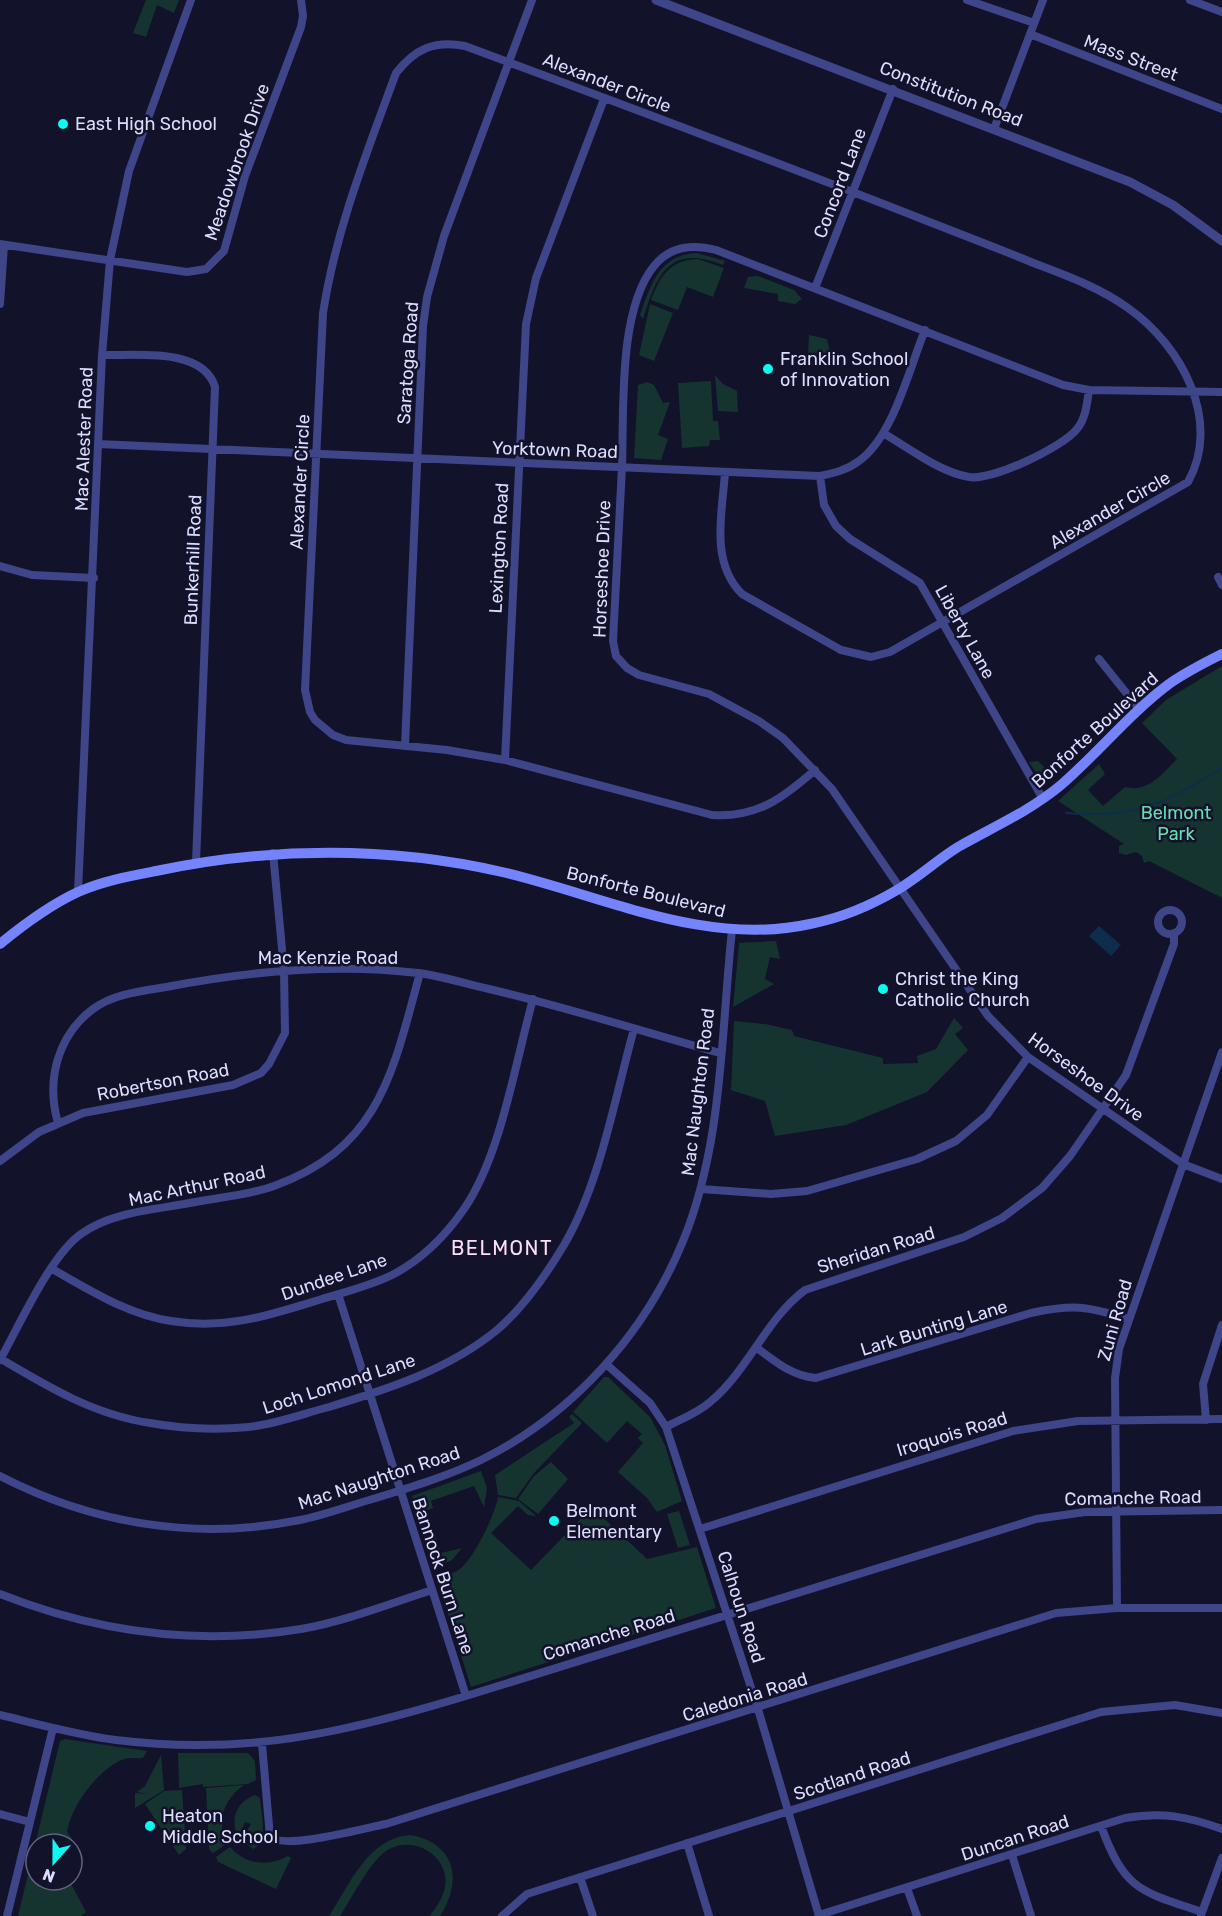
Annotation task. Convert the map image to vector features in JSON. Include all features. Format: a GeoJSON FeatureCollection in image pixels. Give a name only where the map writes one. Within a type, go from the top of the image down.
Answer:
{"type":"FeatureCollection","features":[{"type":"Feature","properties":{"kind":"main road","name":"Bonforte Boulevard"},"geometry":{"type":"LineString","coordinates":[[0,945],[30,921],[78,892],[117,879],[196,862],[273,853],[384,854],[444,862],[502,872],[693,924],[732,930],[787,928],[817,923],[858,910],[899,889],[957,848],[1043,799],[1168,684],[1222,654]]}},
{"type":"Feature","properties":{"kind":"street","name":"Mac Alester Road"},"geometry":{"type":"LineString","coordinates":[[78,892],[94,578],[102,354],[110,260],[129,171],[191,0]]}},
{"type":"Feature","properties":{"kind":"street","name":"Meadowbrook Drive"},"geometry":{"type":"LineString","coordinates":[[2,244],[187,272],[206,269],[219,258],[227,241],[245,176],[301,27],[303,8],[301,0]]}},
{"type":"Feature","properties":{"kind":"street","name":"Saratoga Road"},"geometry":{"type":"LineString","coordinates":[[405,746],[423,327],[427,297],[444,236],[532,0]]}},
{"type":"Feature","properties":{"kind":"street","name":"Constitution Road"},"geometry":{"type":"LineString","coordinates":[[656,0],[893,89],[1153,194],[1193,218],[1222,241]]}},
{"type":"Feature","properties":{"kind":"street"},"geometry":{"type":"LineString","coordinates":[[966,0],[1034,23]]}},
{"type":"Feature","properties":{"kind":"street"},"geometry":{"type":"LineString","coordinates":[[994,129],[1043,0]]}},
{"type":"Feature","properties":{"kind":"street"},"geometry":{"type":"LineString","coordinates":[[1190,0],[1222,12]]}},
{"type":"Feature","properties":{"kind":"street","name":"Mass Street"},"geometry":{"type":"LineString","coordinates":[[1030,34],[1222,109]]}},
{"type":"Feature","properties":{"kind":"street","name":"Alexander Circle"},"geometry":{"type":"LineString","coordinates":[[815,770],[770,806],[731,816],[712,815],[505,760],[405,746],[357,742],[333,735],[315,720],[308,706],[305,690],[323,313],[333,254],[344,216],[396,73],[411,55],[441,43],[465,46],[852,192],[1105,293],[1147,322],[1162,336],[1207,392],[1210,404]]}},
{"type":"Feature","properties":{"kind":"street","name":"Concord Lane"},"geometry":{"type":"LineString","coordinates":[[816,288],[893,89]]}},
{"type":"Feature","properties":{"kind":"street","name":"Lexington Road"},"geometry":{"type":"LineString","coordinates":[[505,760],[524,341],[530,304],[544,255],[604,99]]}},
{"type":"Feature","properties":{"kind":"street"},"geometry":{"type":"LineString","coordinates":[[0,304],[2,244]]}},
{"type":"Feature","properties":{"kind":"street","name":"Horseshoe Drive"},"geometry":{"type":"LineString","coordinates":[[1222,392],[1089,390],[1064,385],[705,247],[683,247],[658,261],[642,287],[629,332],[613,641],[616,657],[627,668],[639,675],[709,694],[759,721],[783,738],[832,789],[988,1016],[1028,1056],[1102,1110],[1184,1164],[1222,1179]]}},
{"type":"Feature","properties":{"kind":"street","name":"Yorktown Road"},"geometry":{"type":"LineString","coordinates":[[98,444],[417,460],[820,476],[837,472],[860,461],[883,433],[925,330]]}},
{"type":"Feature","properties":{"kind":"street","name":"Bunkerhill Road"},"geometry":{"type":"LineString","coordinates":[[102,354],[190,360],[208,372],[216,394],[196,862]]}},
{"type":"Feature","properties":{"kind":"street"},"geometry":{"type":"LineString","coordinates":[[883,433],[959,474],[988,477],[1006,471],[1075,432],[1084,416],[1089,390]]}},
{"type":"Feature","properties":{"kind":"street","name":"Alexander Circle"},"geometry":{"type":"LineString","coordinates":[[725,473],[722,561],[729,579],[742,594],[841,650],[871,657],[890,652],[1172,493],[1197,474],[1207,458]]}},
{"type":"Feature","properties":{"kind":"street","name":"Liberty Lane"},"geometry":{"type":"LineString","coordinates":[[820,476],[824,505],[836,526],[857,543],[917,579],[1043,799]]}},
{"type":"Feature","properties":{"kind":"street"},"geometry":{"type":"LineString","coordinates":[[0,566],[32,575],[94,578]]}},
{"type":"Feature","properties":{"kind":"street"},"geometry":{"type":"LineString","coordinates":[[1099,659],[1140,710]]}},
{"type":"Feature","properties":{"kind":"street","name":"Robertson Road"},"geometry":{"type":"LineString","coordinates":[[0,1161],[22,1142],[58,1123],[114,1107],[232,1085],[261,1073],[277,1053],[285,1033],[284,970],[273,853]]}},
{"type":"Feature","properties":{"kind":"street","name":"Mac Naughton Road"},"geometry":{"type":"LineString","coordinates":[[0,1476],[74,1509],[133,1523],[184,1529],[235,1529],[301,1520],[400,1491],[480,1460],[520,1438],[556,1413],[606,1364],[644,1316],[683,1241],[701,1189],[710,1149],[732,930]]}},
{"type":"Feature","properties":{"kind":"street","name":"Sheridan Road"},"geometry":{"type":"LineString","coordinates":[[666,1427],[710,1402],[757,1348],[788,1305],[805,1290],[964,1238],[1019,1206],[1058,1171],[1125,1076],[1136,1053],[1174,944],[1174,933]]}},
{"type":"Feature","properties":{"kind":"street","name":"Mac Kenzie Road"},"geometry":{"type":"LineString","coordinates":[[58,1123],[52,1096],[52,1078],[58,1056],[77,1024],[93,1009],[122,995],[231,975],[284,970],[367,969],[420,973],[533,999],[720,1053]]}},
{"type":"Feature","properties":{"kind":"street","name":"Mac Arthur Road"},"geometry":{"type":"LineString","coordinates":[[0,1359],[52,1269],[72,1241],[92,1227],[109,1219],[272,1187],[315,1168],[350,1140],[377,1106],[394,1069],[420,973]]}},
{"type":"Feature","properties":{"kind":"street","name":"Dundee Lane"},"geometry":{"type":"LineString","coordinates":[[52,1269],[136,1313],[170,1321],[204,1325],[248,1322],[338,1294],[401,1269],[424,1253],[448,1230],[465,1208],[483,1173],[494,1142],[533,999]]}},
{"type":"Feature","properties":{"kind":"street","name":"Loch Lomond Lane"},"geometry":{"type":"LineString","coordinates":[[0,1359],[65,1396],[101,1411],[148,1423],[200,1430],[277,1422],[370,1394],[463,1354],[498,1329],[547,1272],[584,1207],[634,1029]]}},
{"type":"Feature","properties":{"kind":"street","name":"Zuni Road"},"geometry":{"type":"LineString","coordinates":[[1116,1608],[1115,1378],[1119,1349],[1222,1053]]}},
{"type":"Feature","properties":{"kind":"street"},"geometry":{"type":"LineString","coordinates":[[701,1189],[771,1194],[807,1191],[917,1159],[956,1141],[987,1115],[1028,1056]]}},
{"type":"Feature","properties":{"kind":"street","name":"Bannock Burn Lane"},"geometry":{"type":"LineString","coordinates":[[338,1294],[466,1696]]}},
{"type":"Feature","properties":{"kind":"street","name":"Lark Bunting Lane"},"geometry":{"type":"LineString","coordinates":[[757,1348],[789,1371],[816,1378],[1031,1313],[1064,1306],[1092,1308],[1128,1319]]}},
{"type":"Feature","properties":{"kind":"street"},"geometry":{"type":"LineString","coordinates":[[1206,1420],[1203,1384],[1222,1325]]}},
{"type":"Feature","properties":{"kind":"street","name":"Calhoun Road"},"geometry":{"type":"LineString","coordinates":[[606,1364],[650,1403],[666,1427],[758,1708],[819,1915]]}},
{"type":"Feature","properties":{"kind":"street","name":"Iroquois Road"},"geometry":{"type":"LineString","coordinates":[[700,1529],[1013,1431],[1055,1423],[1222,1419]]}},
{"type":"Feature","properties":{"kind":"street","name":"Comanche Road"},"geometry":{"type":"LineString","coordinates":[[0,1715],[113,1740],[192,1746],[262,1744],[350,1729],[466,1696],[1005,1527],[1059,1514],[1222,1510]]}},
{"type":"Feature","properties":{"kind":"street"},"geometry":{"type":"LineString","coordinates":[[0,1594],[97,1625],[196,1636],[238,1635],[300,1629],[348,1618],[432,1590]]}},
{"type":"Feature","properties":{"kind":"street","name":"Caledonia Road"},"geometry":{"type":"LineString","coordinates":[[262,1744],[268,1831],[270,1837],[280,1842],[386,1824],[1056,1613],[1116,1608],[1222,1608]]}},
{"type":"Feature","properties":{"kind":"street","name":"Scotland Road"},"geometry":{"type":"LineString","coordinates":[[502,1916],[527,1894],[1101,1712],[1176,1705],[1222,1713]]}},
{"type":"Feature","properties":{"kind":"street"},"geometry":{"type":"LineString","coordinates":[[7,1916],[53,1728]]}},
{"type":"Feature","properties":{"kind":"street"},"geometry":{"type":"LineString","coordinates":[[0,1814],[30,1821]]}},
{"type":"Feature","properties":{"kind":"street","name":"Duncan Road"},"geometry":{"type":"LineString","coordinates":[[819,1915],[1101,1826],[1150,1814],[1184,1816],[1222,1829]]}},
{"type":"Feature","properties":{"kind":"street"},"geometry":{"type":"LineString","coordinates":[[1101,1826],[1112,1857],[1128,1879],[1147,1893],[1201,1914],[1222,1858]]}},
{"type":"Feature","properties":{"kind":"street"},"geometry":{"type":"LineString","coordinates":[[687,1843],[709,1916]]}},
{"type":"Feature","properties":{"kind":"street"},"geometry":{"type":"LineString","coordinates":[[1012,1855],[1031,1916]]}},
{"type":"Feature","properties":{"kind":"street"},"geometry":{"type":"LineString","coordinates":[[580,1877],[593,1916]]}},
{"type":"Feature","properties":{"kind":"street"},"geometry":{"type":"LineString","coordinates":[[907,1888],[917,1916]]}},
{"type":"Feature","properties":{"kind":"green space"},"geometry":{"type":"Polygon","coordinates":[[[146,0],[179,0],[174,13],[157,5],[146,37],[133,33],[146,0]]]}},
{"type":"Feature","properties":{"kind":"green space"},"geometry":{"type":"Polygon","coordinates":[[[697,253],[725,261],[723,265],[705,259],[690,258],[668,267],[654,288],[643,319],[640,315],[658,273],[674,259],[697,253]]]}},
{"type":"Feature","properties":{"kind":"green space"},"geometry":{"type":"Polygon","coordinates":[[[698,259],[724,268],[713,297],[687,287],[678,310],[651,300],[667,271],[680,262],[698,259]]]}},
{"type":"Feature","properties":{"kind":"green space"},"geometry":{"type":"Polygon","coordinates":[[[758,276],[794,290],[802,299],[795,304],[778,301],[778,294],[744,288],[748,277],[758,276]]]}},
{"type":"Feature","properties":{"kind":"green space"},"geometry":{"type":"Polygon","coordinates":[[[650,304],[673,313],[654,361],[639,355],[650,304]]]}},
{"type":"Feature","properties":{"kind":"green space"},"geometry":{"type":"Polygon","coordinates":[[[809,335],[827,339],[831,356],[808,355],[809,335]]]}},
{"type":"Feature","properties":{"kind":"green space"},"geometry":{"type":"Polygon","coordinates":[[[715,375],[723,384],[737,391],[738,412],[718,411],[715,375]]]}},
{"type":"Feature","properties":{"kind":"green space"},"geometry":{"type":"Polygon","coordinates":[[[711,381],[713,421],[718,421],[720,440],[710,440],[709,446],[682,448],[678,383],[711,381]]]}},
{"type":"Feature","properties":{"kind":"green space"},"geometry":{"type":"Polygon","coordinates":[[[647,382],[654,385],[663,403],[670,402],[658,435],[668,439],[661,460],[634,458],[638,385],[647,382]]]}},
{"type":"Feature","properties":{"kind":"green space","name":"Belmont Park"},"geometry":{"type":"Polygon","coordinates":[[[1222,666],[1222,898],[1149,861],[1144,863],[1142,856],[1136,852],[1126,855],[1119,853],[1119,846],[1124,844],[1058,801],[1099,764],[1105,774],[1088,790],[1103,806],[1125,787],[1141,787],[1154,781],[1177,759],[1142,723],[1166,700],[1222,666]]]}},
{"type":"Feature","properties":{"kind":"green space"},"geometry":{"type":"Polygon","coordinates":[[[1067,749],[1075,758],[1043,784],[1029,762],[1038,761],[1047,770],[1067,749]]]}},
{"type":"Feature","properties":{"kind":"green space"},"geometry":{"type":"Polygon","coordinates":[[[776,941],[780,959],[770,957],[765,979],[774,984],[733,1007],[739,943],[776,941]]]}},
{"type":"Feature","properties":{"kind":"green space"},"geometry":{"type":"Polygon","coordinates":[[[954,1018],[963,1028],[955,1034],[968,1050],[927,1092],[846,1125],[775,1136],[765,1101],[731,1090],[734,1021],[792,1030],[794,1036],[883,1058],[883,1064],[918,1063],[917,1056],[936,1049],[954,1018]]]}},
{"type":"Feature","properties":{"kind":"green space"},"geometry":{"type":"Polygon","coordinates":[[[604,1377],[608,1377],[650,1417],[665,1445],[682,1501],[657,1512],[647,1498],[618,1472],[643,1443],[638,1438],[642,1434],[627,1421],[607,1443],[573,1412],[604,1377]]]}},
{"type":"Feature","properties":{"kind":"green space"},"geometry":{"type":"Polygon","coordinates":[[[572,1414],[582,1423],[534,1473],[516,1498],[498,1495],[495,1475],[574,1423],[569,1417],[572,1414]]]}},
{"type":"Feature","properties":{"kind":"green space"},"geometry":{"type":"Polygon","coordinates":[[[551,1462],[568,1479],[538,1514],[518,1499],[534,1476],[551,1462]]]}},
{"type":"Feature","properties":{"kind":"green space"},"geometry":{"type":"Polygon","coordinates":[[[481,1471],[487,1488],[484,1507],[474,1486],[431,1501],[433,1508],[427,1510],[441,1553],[462,1548],[452,1560],[434,1568],[412,1496],[481,1471]]]}},
{"type":"Feature","properties":{"kind":"green space"},"geometry":{"type":"Polygon","coordinates":[[[498,1497],[519,1501],[536,1516],[528,1515],[518,1506],[491,1533],[531,1570],[592,1507],[647,1559],[697,1547],[716,1608],[471,1687],[437,1579],[452,1574],[466,1563],[488,1525],[498,1497]]]}},
{"type":"Feature","properties":{"kind":"green space"},"geometry":{"type":"Polygon","coordinates":[[[679,1511],[690,1545],[678,1548],[667,1514],[679,1511]]]}},
{"type":"Feature","properties":{"kind":"green space"},"geometry":{"type":"Polygon","coordinates":[[[65,1739],[147,1751],[143,1758],[126,1758],[114,1764],[96,1780],[80,1800],[67,1832],[38,1832],[60,1741],[65,1739]]]}},
{"type":"Feature","properties":{"kind":"green space"},"geometry":{"type":"Polygon","coordinates":[[[178,1753],[248,1753],[255,1761],[256,1780],[248,1784],[203,1787],[203,1784],[179,1788],[178,1753]]]}},
{"type":"Feature","properties":{"kind":"green space"},"geometry":{"type":"Polygon","coordinates":[[[161,1755],[164,1790],[135,1808],[135,1793],[148,1794],[137,1792],[145,1786],[161,1755]]]}},
{"type":"Feature","properties":{"kind":"green space"},"geometry":{"type":"Polygon","coordinates":[[[244,1785],[231,1797],[224,1811],[222,1827],[228,1843],[213,1853],[209,1849],[206,1788],[244,1785]]]}},
{"type":"Feature","properties":{"kind":"green space"},"geometry":{"type":"Polygon","coordinates":[[[182,1790],[186,1849],[179,1855],[145,1804],[164,1791],[182,1790]]]}},
{"type":"Feature","properties":{"kind":"green space"},"geometry":{"type":"Polygon","coordinates":[[[255,1795],[260,1798],[263,1834],[258,1845],[253,1849],[241,1840],[251,1824],[245,1822],[238,1837],[235,1818],[243,1802],[255,1795]]]}},
{"type":"Feature","properties":{"kind":"green space"},"geometry":{"type":"Polygon","coordinates":[[[410,1835],[425,1839],[437,1846],[446,1855],[451,1865],[453,1877],[451,1890],[440,1916],[430,1916],[445,1887],[442,1866],[437,1858],[420,1847],[399,1845],[389,1849],[375,1861],[340,1916],[329,1916],[353,1877],[371,1854],[395,1838],[410,1835]]]}},
{"type":"Feature","properties":{"kind":"green space"},"geometry":{"type":"Polygon","coordinates":[[[230,1847],[250,1861],[265,1863],[288,1856],[291,1858],[276,1889],[218,1862],[216,1857],[230,1847]]]}},
{"type":"Feature","properties":{"kind":"green space"},"geometry":{"type":"Polygon","coordinates":[[[24,1891],[75,1892],[86,1912],[81,1916],[18,1916],[24,1891]]]}},
{"type":"Feature","properties":{"kind":"water"},"geometry":{"type":"Polygon","coordinates":[[[1099,926],[1121,945],[1111,956],[1089,936],[1099,926]]]}},
{"type":"Feature","properties":{"kind":"waterway"},"geometry":{"type":"LineString","coordinates":[[1066,813],[1111,814],[1131,811],[1166,800],[1222,768]]}},
{"type":"Feature","properties":{"kind":"place","name":"East High School"},"geometry":{"type":"Point","coordinates":[63,124]}},
{"type":"Feature","properties":{"kind":"place","name":"Franklin School of Innovation"},"geometry":{"type":"Point","coordinates":[768,369]}},
{"type":"Feature","properties":{"kind":"place","name":"Christ the King Catholic Church"},"geometry":{"type":"Point","coordinates":[883,989]}},
{"type":"Feature","properties":{"kind":"place","name":"Belmont Elementary"},"geometry":{"type":"Point","coordinates":[554,1521]}},
{"type":"Feature","properties":{"kind":"place","name":"Heaton Middle School"},"geometry":{"type":"Point","coordinates":[150,1826]}},
{"type":"Feature","properties":{"kind":"district","name":"BELMONT"},"geometry":{"type":"Point","coordinates":[502,1248]}}]}
